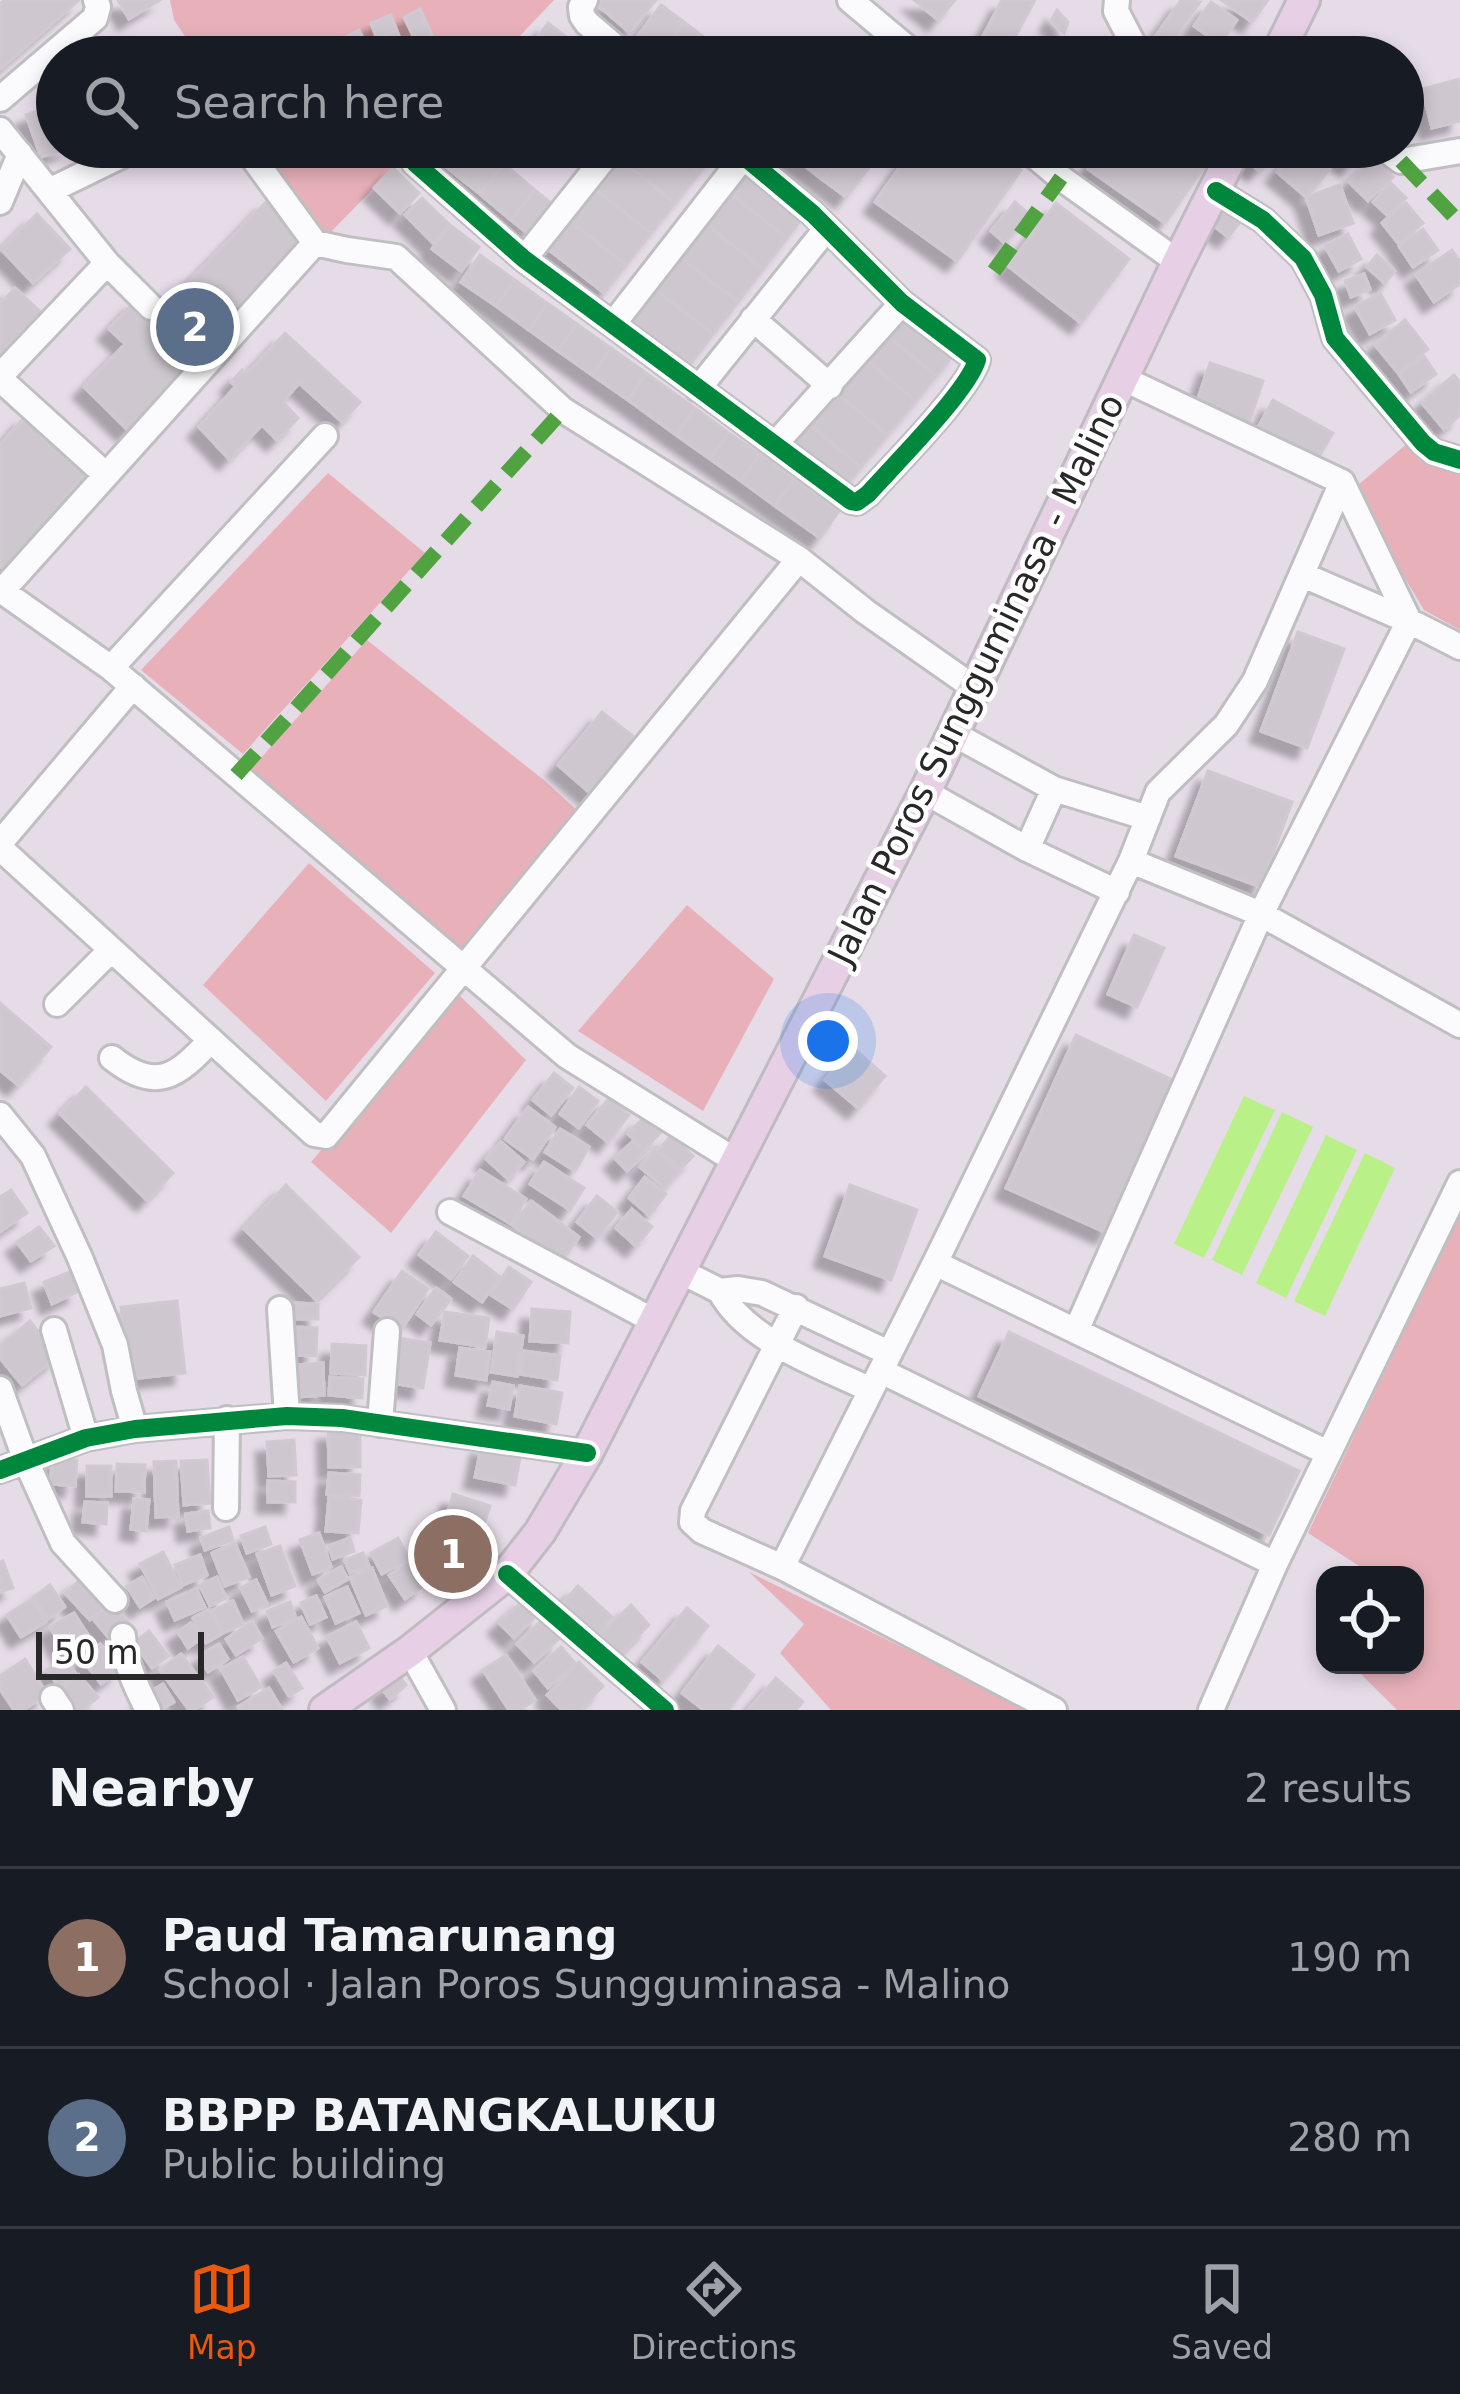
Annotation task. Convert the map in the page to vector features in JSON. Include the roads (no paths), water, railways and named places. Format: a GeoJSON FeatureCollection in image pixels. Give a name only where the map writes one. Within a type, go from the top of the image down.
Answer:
{"type":"FeatureCollection","features":[{"type":"Feature","properties":{"kind":"main road"},"geometry":{"type":"LineString","coordinates":[[1286,36],[1304,0]]}},
{"type":"Feature","properties":{"kind":"main road","name":"Jalan Poros Sungguminasa - Malino"},"geometry":{"type":"LineString","coordinates":[[325,1710],[410,1651],[507,1574],[540,1532],[587,1453],[925,791],[1226,168]]}},
{"type":"Feature","properties":{"kind":"street"},"geometry":{"type":"LineString","coordinates":[[73,36],[94,18],[96,0]]}},
{"type":"Feature","properties":{"kind":"street"},"geometry":{"type":"LineString","coordinates":[[585,0],[581,7],[584,19],[603,36]]}},
{"type":"Feature","properties":{"kind":"street"},"geometry":{"type":"LineString","coordinates":[[850,0],[893,36]]}},
{"type":"Feature","properties":{"kind":"street"},"geometry":{"type":"LineString","coordinates":[[1117,0],[1116,11],[1129,36]]}},
{"type":"Feature","properties":{"kind":"street"},"geometry":{"type":"LineString","coordinates":[[0,99],[36,68]]}},
{"type":"Feature","properties":{"kind":"street"},"geometry":{"type":"LineString","coordinates":[[0,130],[107,263],[151,307]]}},
{"type":"Feature","properties":{"kind":"street"},"geometry":{"type":"LineString","coordinates":[[1424,157],[1460,151]]}},
{"type":"Feature","properties":{"kind":"street"},"geometry":{"type":"LineString","coordinates":[[0,202],[20,154]]}},
{"type":"Feature","properties":{"kind":"street"},"geometry":{"type":"LineString","coordinates":[[49,191],[96,168]]}},
{"type":"Feature","properties":{"kind":"street"},"geometry":{"type":"LineString","coordinates":[[260,168],[315,243],[396,257],[563,410],[799,560],[973,687]]}},
{"type":"Feature","properties":{"kind":"street"},"geometry":{"type":"LineString","coordinates":[[422,168],[524,260],[857,502],[977,365],[974,357],[902,303],[758,168]]}},
{"type":"Feature","properties":{"kind":"street"},"geometry":{"type":"LineString","coordinates":[[524,260],[597,168]]}},
{"type":"Feature","properties":{"kind":"street"},"geometry":{"type":"LineString","coordinates":[[613,324],[727,168]]}},
{"type":"Feature","properties":{"kind":"street"},"geometry":{"type":"LineString","coordinates":[[1049,168],[1178,262]]}},
{"type":"Feature","properties":{"kind":"street"},"geometry":{"type":"LineString","coordinates":[[1216,191],[1263,220],[1303,258],[1323,295],[1336,338],[1424,443],[1434,452],[1460,460]]}},
{"type":"Feature","properties":{"kind":"street"},"geometry":{"type":"LineString","coordinates":[[698,389],[827,228]]}},
{"type":"Feature","properties":{"kind":"street"},"geometry":{"type":"LineString","coordinates":[[315,243],[1,591],[133,686],[567,1056],[736,1161]]}},
{"type":"Feature","properties":{"kind":"street"},"geometry":{"type":"LineString","coordinates":[[106,475],[0,378],[107,263]]}},
{"type":"Feature","properties":{"kind":"street"},"geometry":{"type":"LineString","coordinates":[[776,443],[902,303]]}},
{"type":"Feature","properties":{"kind":"street"},"geometry":{"type":"LineString","coordinates":[[753,319],[830,386]]}},
{"type":"Feature","properties":{"kind":"street"},"geometry":{"type":"LineString","coordinates":[[1124,379],[1342,482],[1409,621]]}},
{"type":"Feature","properties":{"kind":"street"},"geometry":{"type":"LineString","coordinates":[[111,668],[325,436]]}},
{"type":"Feature","properties":{"kind":"street"},"geometry":{"type":"LineString","coordinates":[[782,1568],[1117,892],[1158,792],[1226,725],[1255,680],[1342,482]]}},
{"type":"Feature","properties":{"kind":"street"},"geometry":{"type":"LineString","coordinates":[[133,686],[0,846],[314,1133],[326,1136],[799,560]]}},
{"type":"Feature","properties":{"kind":"street"},"geometry":{"type":"LineString","coordinates":[[1304,574],[1460,647]]}},
{"type":"Feature","properties":{"kind":"street"},"geometry":{"type":"LineString","coordinates":[[1076,1331],[1261,914],[1409,621]]}},
{"type":"Feature","properties":{"kind":"street"},"geometry":{"type":"LineString","coordinates":[[952,734],[1054,789],[1148,818]]}},
{"type":"Feature","properties":{"kind":"street"},"geometry":{"type":"LineString","coordinates":[[1028,849],[1054,789]]}},
{"type":"Feature","properties":{"kind":"street"},"geometry":{"type":"LineString","coordinates":[[925,791],[1117,892]]}},
{"type":"Feature","properties":{"kind":"street"},"geometry":{"type":"LineString","coordinates":[[1131,861],[1261,914],[1460,1025]]}},
{"type":"Feature","properties":{"kind":"street"},"geometry":{"type":"LineString","coordinates":[[58,1004],[111,950]]}},
{"type":"Feature","properties":{"kind":"street"},"geometry":{"type":"LineString","coordinates":[[112,1058],[141,1075],[170,1076],[183,1070],[211,1040]]}},
{"type":"Feature","properties":{"kind":"street"},"geometry":{"type":"LineString","coordinates":[[0,1115],[33,1156],[80,1258],[115,1345],[136,1429]]}},
{"type":"Feature","properties":{"kind":"street"},"geometry":{"type":"LineString","coordinates":[[1211,1710],[1275,1564],[1460,1183]]}},
{"type":"Feature","properties":{"kind":"street"},"geometry":{"type":"LineString","coordinates":[[451,1212],[654,1321]]}},
{"type":"Feature","properties":{"kind":"street"},"geometry":{"type":"LineString","coordinates":[[935,1263],[1328,1454]]}},
{"type":"Feature","properties":{"kind":"street"},"geometry":{"type":"LineString","coordinates":[[680,1271],[720,1291],[738,1288],[796,1306],[880,1371]]}},
{"type":"Feature","properties":{"kind":"street"},"geometry":{"type":"LineString","coordinates":[[720,1291],[744,1324],[778,1344],[880,1371],[1275,1564]]}},
{"type":"Feature","properties":{"kind":"street"},"geometry":{"type":"LineString","coordinates":[[796,1306],[693,1511],[692,1522],[1054,1710]]}},
{"type":"Feature","properties":{"kind":"street"},"geometry":{"type":"LineString","coordinates":[[280,1309],[287,1416]]}},
{"type":"Feature","properties":{"kind":"street"},"geometry":{"type":"LineString","coordinates":[[54,1330],[86,1438]]}},
{"type":"Feature","properties":{"kind":"street"},"geometry":{"type":"LineString","coordinates":[[380,1424],[387,1331]]}},
{"type":"Feature","properties":{"kind":"street"},"geometry":{"type":"LineString","coordinates":[[0,1389],[63,1543],[115,1600]]}},
{"type":"Feature","properties":{"kind":"street"},"geometry":{"type":"LineString","coordinates":[[0,1470],[86,1438],[287,1416],[342,1418],[587,1453]]}},
{"type":"Feature","properties":{"kind":"street"},"geometry":{"type":"LineString","coordinates":[[226,1508],[227,1420]]}},
{"type":"Feature","properties":{"kind":"street"},"geometry":{"type":"LineString","coordinates":[[507,1574],[665,1710]]}},
{"type":"Feature","properties":{"kind":"street"},"geometry":{"type":"LineString","coordinates":[[123,1636],[131,1671],[148,1710]]}},
{"type":"Feature","properties":{"kind":"street"},"geometry":{"type":"LineString","coordinates":[[410,1651],[443,1710]]}},
{"type":"Feature","properties":{"kind":"place","name":"BBPP BATANGKALUKU"},"geometry":{"type":"Point","coordinates":[195,327]}},
{"type":"Feature","properties":{"kind":"place","name":"Paud Tamarunang"},"geometry":{"type":"Point","coordinates":[453,1554]}}]}
